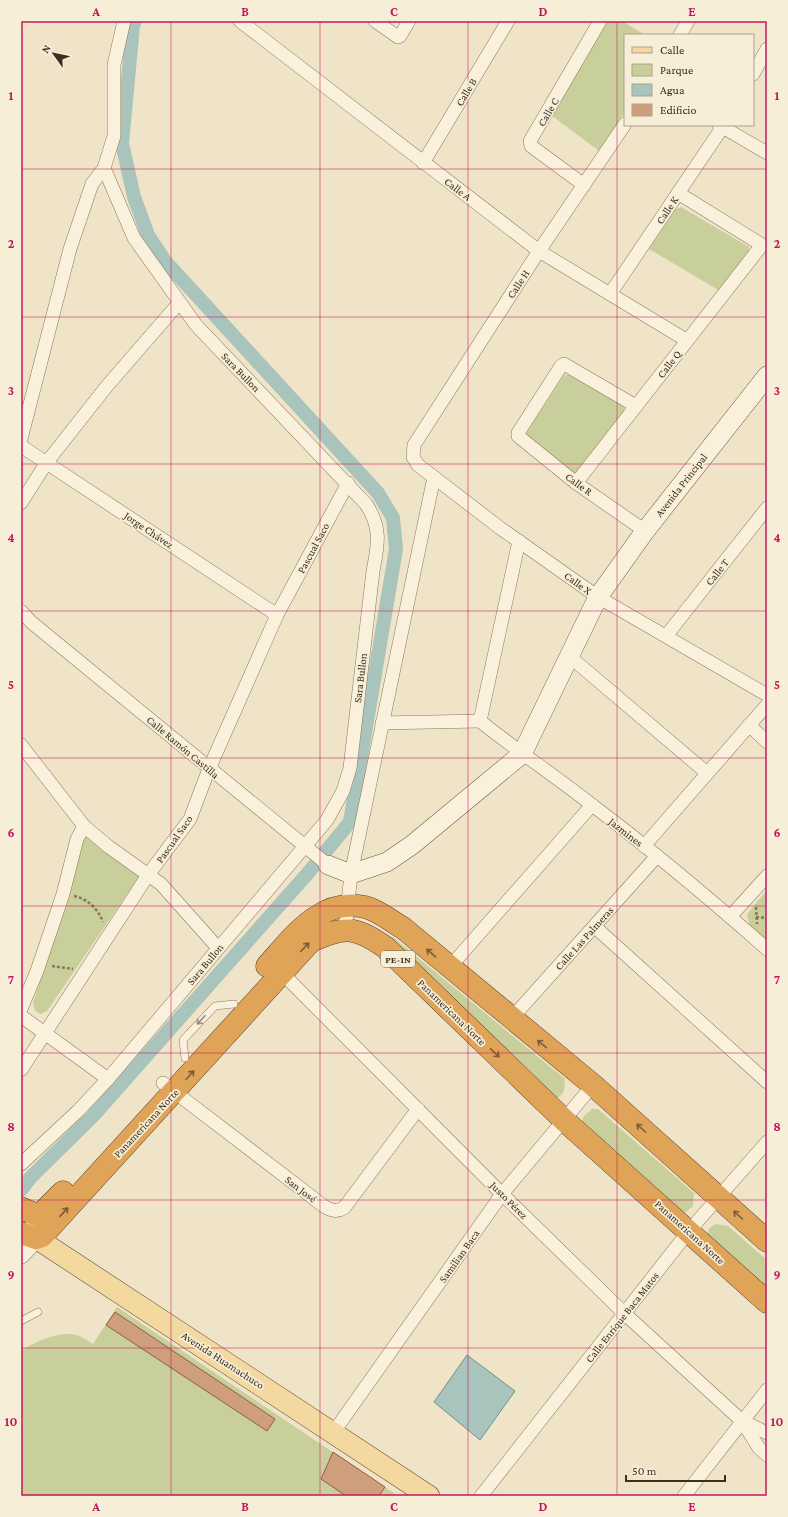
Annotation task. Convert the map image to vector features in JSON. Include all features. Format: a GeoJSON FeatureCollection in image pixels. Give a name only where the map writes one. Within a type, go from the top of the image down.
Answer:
{"type":"FeatureCollection","features":[{"type":"Feature","properties":{"kind":"highway","name":"Panamericana Norte"},"geometry":{"type":"LineString","coordinates":[[169,1088],[185,1058],[300,930],[329,909],[348,905],[366,907],[403,928],[449,968],[593,1085],[767,1241]]}},
{"type":"Feature","properties":{"kind":"highway","name":"Panamericana Norte"},"geometry":{"type":"LineString","coordinates":[[27,1223],[42,1236],[169,1088],[311,941],[331,932],[345,930],[365,934],[385,947],[565,1121],[767,1302]]}},
{"type":"Feature","properties":{"kind":"main road","name":"Avenida Huamachuco"},"geometry":{"type":"LineString","coordinates":[[27,1223],[333,1433],[429,1496]]}},
{"type":"Feature","properties":{"kind":"street"},"geometry":{"type":"LineString","coordinates":[[21,439],[70,249],[92,184],[104,168],[114,136],[114,65],[124,21]]}},
{"type":"Feature","properties":{"kind":"street","name":"Calle A"},"geometry":{"type":"LineString","coordinates":[[240,21],[539,251],[686,340]]}},
{"type":"Feature","properties":{"kind":"street"},"geometry":{"type":"LineString","coordinates":[[375,21],[398,37],[409,21]]}},
{"type":"Feature","properties":{"kind":"street","name":"Calle B"},"geometry":{"type":"LineString","coordinates":[[423,163],[508,21]]}},
{"type":"Feature","properties":{"kind":"street","name":"Calle C"},"geometry":{"type":"LineString","coordinates":[[584,185],[531,146],[530,141],[600,21]]}},
{"type":"Feature","properties":{"kind":"street"},"geometry":{"type":"LineString","coordinates":[[681,34],[688,21]]}},
{"type":"Feature","properties":{"kind":"street"},"geometry":{"type":"LineString","coordinates":[[754,72],[767,49]]}},
{"type":"Feature","properties":{"kind":"street","name":"Calle H"},"geometry":{"type":"LineString","coordinates":[[414,445],[539,251],[624,125]]}},
{"type":"Feature","properties":{"kind":"street"},"geometry":{"type":"LineString","coordinates":[[722,126],[767,154]]}},
{"type":"Feature","properties":{"kind":"street","name":"Calle K"},"geometry":{"type":"LineString","coordinates":[[610,294],[722,126]]}},
{"type":"Feature","properties":{"kind":"street","name":"Sara Bullon"},"geometry":{"type":"LineString","coordinates":[[21,1164],[78,1111],[108,1079],[218,948],[308,849],[327,820],[343,791],[350,768],[373,571],[379,539],[375,520],[371,511],[348,483],[196,326],[134,238],[104,168]]}},
{"type":"Feature","properties":{"kind":"street","name":"Calle Q"},"geometry":{"type":"LineString","coordinates":[[576,483],[686,340],[762,245],[678,194]]}},
{"type":"Feature","properties":{"kind":"street"},"geometry":{"type":"LineString","coordinates":[[21,503],[47,462],[107,386],[179,303]]}},
{"type":"Feature","properties":{"kind":"street","name":"Calle R"},"geometry":{"type":"LineString","coordinates":[[636,406],[564,364],[561,366],[518,433],[519,438],[576,483],[645,531]]}},
{"type":"Feature","properties":{"kind":"street","name":"Avenida Principal"},"geometry":{"type":"LineString","coordinates":[[522,754],[598,597],[645,531],[765,382]]}},
{"type":"Feature","properties":{"kind":"street","name":"Calle X"},"geometry":{"type":"LineString","coordinates":[[414,445],[412,452],[415,462],[518,541],[598,597],[767,695]]}},
{"type":"Feature","properties":{"kind":"street","name":"Jorge Chávez"},"geometry":{"type":"LineString","coordinates":[[21,446],[277,615]]}},
{"type":"Feature","properties":{"kind":"street"},"geometry":{"type":"LineString","coordinates":[[345,930],[351,874],[434,477]]}},
{"type":"Feature","properties":{"kind":"street","name":"Pascual Saco"},"geometry":{"type":"LineString","coordinates":[[21,1070],[148,875],[190,819],[209,769],[277,615],[348,483]]}},
{"type":"Feature","properties":{"kind":"street","name":"Calle T"},"geometry":{"type":"LineString","coordinates":[[666,636],[767,508]]}},
{"type":"Feature","properties":{"kind":"street"},"geometry":{"type":"LineString","coordinates":[[382,723],[480,721],[518,541]]}},
{"type":"Feature","properties":{"kind":"street","name":"Calle Ramón Castilla"},"geometry":{"type":"LineString","coordinates":[[21,611],[31,622],[328,865],[351,874]]}},
{"type":"Feature","properties":{"kind":"street"},"geometry":{"type":"LineString","coordinates":[[569,656],[707,773]]}},
{"type":"Feature","properties":{"kind":"street"},"geometry":{"type":"LineString","coordinates":[[644,846],[767,705]]}},
{"type":"Feature","properties":{"kind":"street","name":"Jazmines"},"geometry":{"type":"LineString","coordinates":[[480,721],[657,856],[767,948]]}},
{"type":"Feature","properties":{"kind":"street"},"geometry":{"type":"LineString","coordinates":[[749,725],[767,742]]}},
{"type":"Feature","properties":{"kind":"street"},"geometry":{"type":"LineString","coordinates":[[21,745],[84,826],[109,847],[161,884],[218,948]]}},
{"type":"Feature","properties":{"kind":"street"},"geometry":{"type":"LineString","coordinates":[[351,874],[375,867],[400,854],[522,754]]}},
{"type":"Feature","properties":{"kind":"street"},"geometry":{"type":"LineString","coordinates":[[449,968],[592,805]]}},
{"type":"Feature","properties":{"kind":"street"},"geometry":{"type":"LineString","coordinates":[[21,1009],[25,1003],[37,971],[63,894],[77,839],[84,826]]}},
{"type":"Feature","properties":{"kind":"street","name":"Calle Las Palmeras"},"geometry":{"type":"LineString","coordinates":[[511,1018],[595,927],[657,856]]}},
{"type":"Feature","properties":{"kind":"street"},"geometry":{"type":"LineString","coordinates":[[730,917],[767,876]]}},
{"type":"Feature","properties":{"kind":"street"},"geometry":{"type":"LineString","coordinates":[[595,927],[767,1082]]}},
{"type":"Feature","properties":{"kind":"street","name":"Justo Pérez"},"geometry":{"type":"LineString","coordinates":[[281,972],[502,1194],[625,1314],[742,1421],[759,1448],[767,1455]]}},
{"type":"Feature","properties":{"kind":"street"},"geometry":{"type":"LineString","coordinates":[[21,1016],[75,1057],[108,1079]]}},
{"type":"Feature","properties":{"kind":"street","name":"Samilian Baca"},"geometry":{"type":"LineString","coordinates":[[333,1433],[502,1194],[565,1121],[593,1085]]}},
{"type":"Feature","properties":{"kind":"street","name":"San José"},"geometry":{"type":"LineString","coordinates":[[169,1088],[325,1207],[339,1211],[344,1208],[418,1109]]}},
{"type":"Feature","properties":{"kind":"street","name":"Calle Enrique Baca Matos"},"geometry":{"type":"LineString","coordinates":[[481,1496],[689,1231],[767,1142]]}},
{"type":"Feature","properties":{"kind":"street"},"geometry":{"type":"LineString","coordinates":[[21,1254],[27,1223]]}},
{"type":"Feature","properties":{"kind":"street"},"geometry":{"type":"LineString","coordinates":[[684,1496],[767,1390]]}},
{"type":"Feature","properties":{"kind":"street","name":"Justo Pérez"},"geometry":{"type":"LineString","coordinates":[[742,1421],[767,1433]]}},
{"type":"Feature","properties":{"kind":"lane"},"geometry":{"type":"LineString","coordinates":[[21,1321],[38,1312]]}},
{"type":"Feature","properties":{"kind":"path"},"geometry":{"type":"LineString","coordinates":[[70,896],[88,901],[101,916],[104,925],[108,919]]}},
{"type":"Feature","properties":{"kind":"path"},"geometry":{"type":"LineString","coordinates":[[757,929],[756,908],[760,904]]}},
{"type":"Feature","properties":{"kind":"path"},"geometry":{"type":"LineString","coordinates":[[756,917],[767,918]]}},
{"type":"Feature","properties":{"kind":"path"},"geometry":{"type":"LineString","coordinates":[[48,965],[62,968],[75,968],[71,974]]}},
{"type":"Feature","properties":{"kind":"green space"},"geometry":{"type":"Polygon","coordinates":[[[607,21],[622,21],[643,34],[624,34],[624,114],[599,151],[551,115],[607,21]]]}},
{"type":"Feature","properties":{"kind":"green space"},"geometry":{"type":"Polygon","coordinates":[[[681,207],[749,247],[749,251],[720,291],[649,249],[676,209],[681,207]]]}},
{"type":"Feature","properties":{"kind":"green space"},"geometry":{"type":"Polygon","coordinates":[[[564,375],[571,375],[624,407],[624,412],[578,474],[571,473],[525,435],[564,375]]]}},
{"type":"Feature","properties":{"kind":"green space"},"geometry":{"type":"Polygon","coordinates":[[[85,834],[138,875],[138,878],[47,1011],[41,1014],[35,1011],[33,1003],[85,834]]]}},
{"type":"Feature","properties":{"kind":"green space"},"geometry":{"type":"Polygon","coordinates":[[[767,890],[767,943],[750,929],[747,914],[767,890]]]}},
{"type":"Feature","properties":{"kind":"green space"},"geometry":{"type":"Polygon","coordinates":[[[393,937],[565,1079],[564,1090],[561,1095],[556,1099],[388,943],[393,937]]]}},
{"type":"Feature","properties":{"kind":"green space"},"geometry":{"type":"Polygon","coordinates":[[[592,1109],[598,1109],[694,1193],[693,1206],[681,1214],[582,1126],[583,1117],[592,1109]]]}},
{"type":"Feature","properties":{"kind":"green space"},"geometry":{"type":"Polygon","coordinates":[[[715,1224],[728,1226],[767,1260],[767,1297],[707,1238],[709,1229],[715,1224]]]}},
{"type":"Feature","properties":{"kind":"green space"},"geometry":{"type":"Polygon","coordinates":[[[117,1307],[398,1496],[21,1496],[21,1350],[49,1337],[65,1334],[79,1336],[93,1344],[117,1307]]]}},
{"type":"Feature","properties":{"kind":"water"},"geometry":{"type":"Polygon","coordinates":[[[467,1355],[515,1391],[480,1440],[434,1402],[467,1355]]]}},
{"type":"Feature","properties":{"kind":"building"},"geometry":{"type":"Polygon","coordinates":[[[115,1312],[275,1419],[267,1431],[106,1325],[115,1312]]]}},
{"type":"Feature","properties":{"kind":"building"},"geometry":{"type":"Polygon","coordinates":[[[333,1452],[385,1487],[379,1496],[346,1496],[321,1479],[333,1452]]]}},
{"type":"Feature","properties":{"kind":"waterway"},"geometry":{"type":"LineString","coordinates":[[21,1190],[31,1177],[93,1116],[308,873],[350,822],[396,549],[393,518],[378,493],[165,261],[148,235],[134,197],[122,143],[133,26],[135,21]]}}]}
